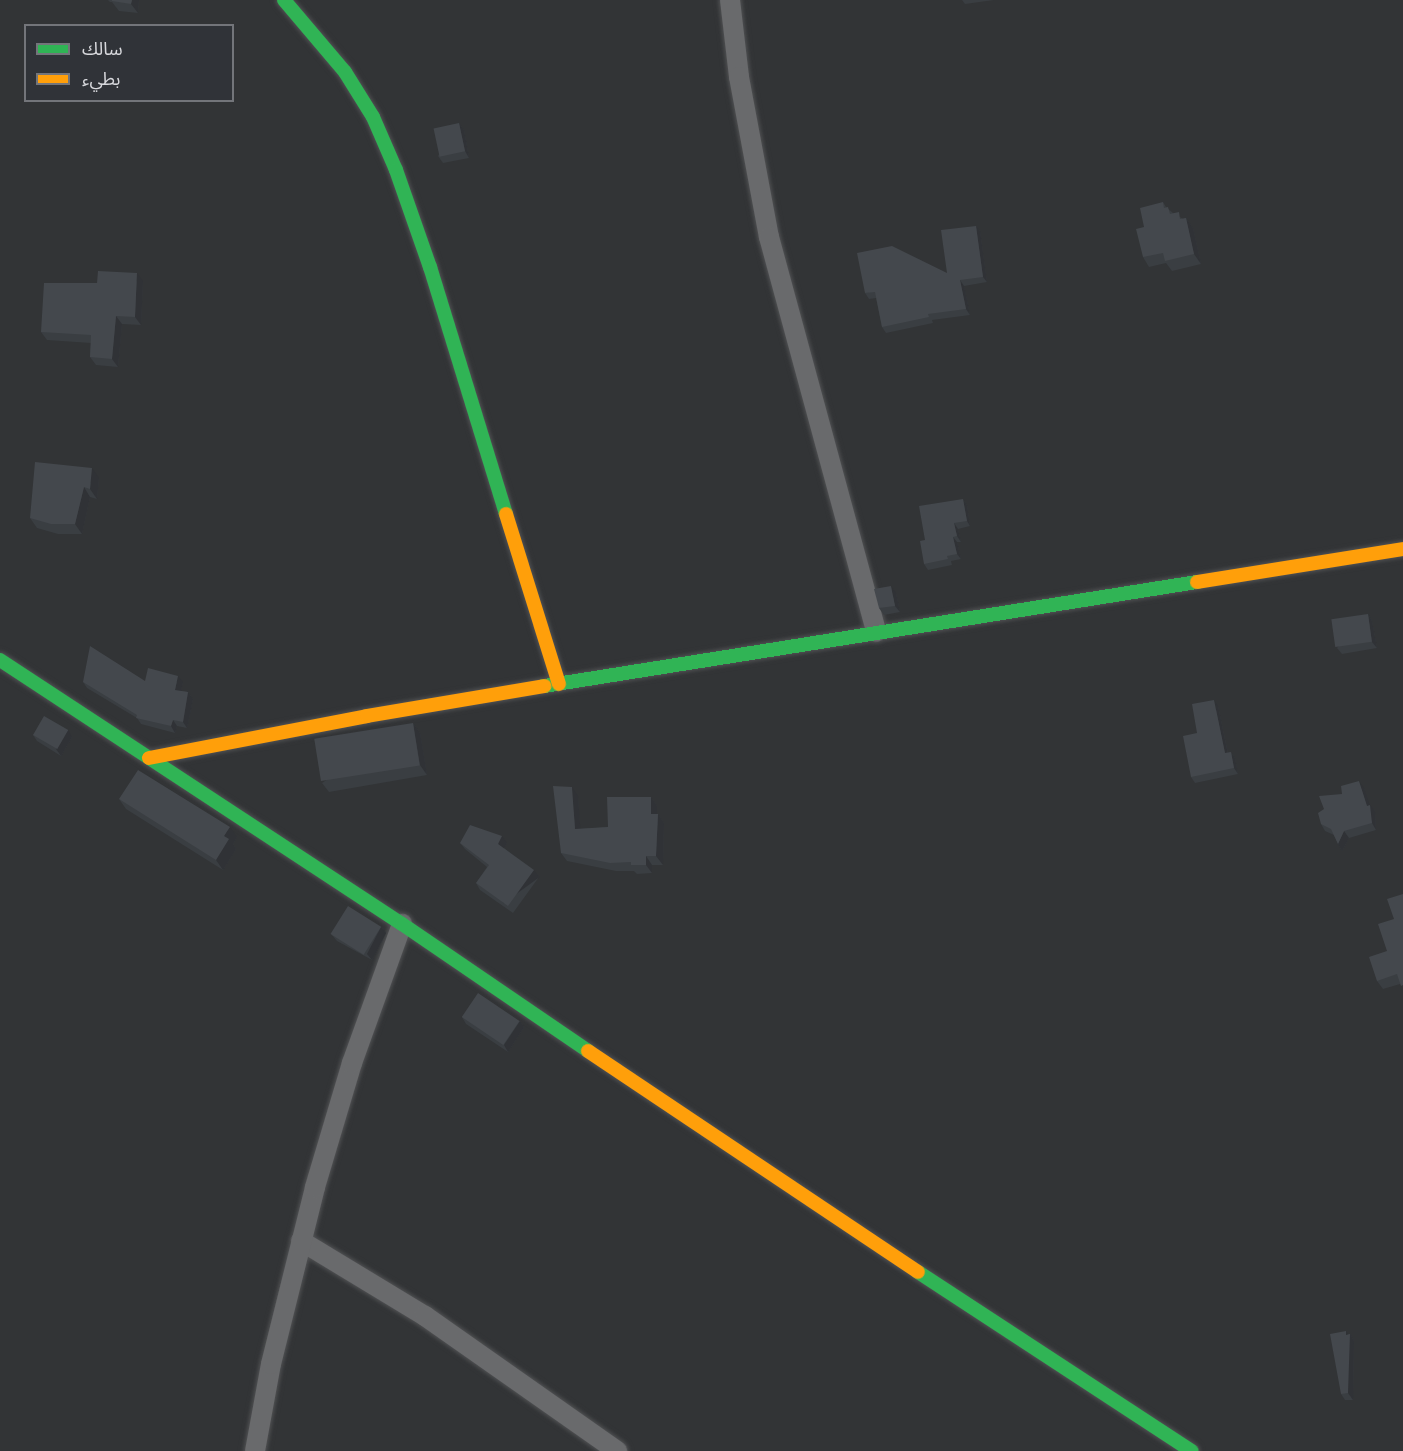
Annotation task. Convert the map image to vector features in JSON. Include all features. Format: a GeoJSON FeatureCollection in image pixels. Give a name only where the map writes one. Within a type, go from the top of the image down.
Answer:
{"type":"FeatureCollection","features":[{"type":"Feature","properties":{"kind":"street"},"geometry":{"type":"LineString","coordinates":[[284,0],[345,72],[373,117],[396,170],[430,267],[559,684]]}},
{"type":"Feature","properties":{"kind":"street"},"geometry":{"type":"LineString","coordinates":[[730,0],[739,77],[769,237],[876,632]]}},
{"type":"Feature","properties":{"kind":"street"},"geometry":{"type":"LineString","coordinates":[[149,758],[367,716],[876,632],[1403,549]]}},
{"type":"Feature","properties":{"kind":"street"},"geometry":{"type":"LineString","coordinates":[[0,660],[402,924],[752,1163],[1192,1451]]}},
{"type":"Feature","properties":{"kind":"street"},"geometry":{"type":"LineString","coordinates":[[255,1451],[271,1364],[301,1241],[352,1063],[402,924]]}},
{"type":"Feature","properties":{"kind":"street"},"geometry":{"type":"LineString","coordinates":[[301,1241],[425,1316],[616,1451]]}},
{"type":"Feature","properties":{"kind":"building"},"geometry":{"type":"Polygon","coordinates":[[[112,0],[132,0],[131,4],[112,0]]]}},
{"type":"Feature","properties":{"kind":"building"},"geometry":{"type":"Polygon","coordinates":[[[459,123],[465,151],[440,157],[434,128],[459,123]]]}},
{"type":"Feature","properties":{"kind":"building"},"geometry":{"type":"Polygon","coordinates":[[[1163,202],[1164,208],[1168,207],[1170,214],[1179,212],[1180,219],[1186,218],[1194,254],[1165,261],[1163,253],[1143,257],[1136,229],[1144,227],[1140,208],[1163,202]]]}},
{"type":"Feature","properties":{"kind":"building"},"geometry":{"type":"Polygon","coordinates":[[[976,226],[983,277],[960,280],[966,309],[928,314],[929,317],[882,327],[875,292],[865,293],[857,253],[892,246],[947,273],[941,230],[976,226]]]}},
{"type":"Feature","properties":{"kind":"building"},"geometry":{"type":"Polygon","coordinates":[[[98,271],[137,273],[135,317],[116,316],[112,359],[90,357],[91,335],[41,332],[44,283],[97,283],[98,271]]]}},
{"type":"Feature","properties":{"kind":"building"},"geometry":{"type":"Polygon","coordinates":[[[35,462],[92,468],[90,489],[84,487],[75,524],[51,524],[30,518],[35,462]]]}},
{"type":"Feature","properties":{"kind":"building"},"geometry":{"type":"Polygon","coordinates":[[[963,499],[967,521],[954,523],[957,536],[953,537],[957,554],[947,556],[948,559],[924,564],[920,541],[925,540],[919,506],[963,499]]]}},
{"type":"Feature","properties":{"kind":"building"},"geometry":{"type":"Polygon","coordinates":[[[891,586],[895,606],[879,608],[874,589],[891,586]]]}},
{"type":"Feature","properties":{"kind":"building"},"geometry":{"type":"Polygon","coordinates":[[[1368,614],[1372,642],[1335,647],[1331,619],[1368,614]]]}},
{"type":"Feature","properties":{"kind":"building"},"geometry":{"type":"Polygon","coordinates":[[[90,646],[145,681],[148,668],[178,676],[175,690],[188,692],[183,722],[173,720],[171,726],[136,718],[137,715],[83,682],[90,646]]]}},
{"type":"Feature","properties":{"kind":"building"},"geometry":{"type":"Polygon","coordinates":[[[1214,700],[1225,753],[1231,752],[1234,768],[1191,777],[1183,736],[1197,733],[1192,704],[1214,700]]]}},
{"type":"Feature","properties":{"kind":"building"},"geometry":{"type":"Polygon","coordinates":[[[44,716],[68,730],[57,749],[33,735],[44,716]]]}},
{"type":"Feature","properties":{"kind":"building"},"geometry":{"type":"Polygon","coordinates":[[[413,723],[420,765],[321,781],[314,739],[413,723]]]}},
{"type":"Feature","properties":{"kind":"building"},"geometry":{"type":"Polygon","coordinates":[[[138,770],[230,827],[224,836],[229,839],[216,860],[119,799],[138,770]]]}},
{"type":"Feature","properties":{"kind":"building"},"geometry":{"type":"Polygon","coordinates":[[[1359,781],[1367,806],[1370,805],[1372,823],[1344,831],[1338,844],[1331,829],[1321,824],[1318,813],[1324,809],[1319,796],[1342,794],[1341,786],[1359,781]]]}},
{"type":"Feature","properties":{"kind":"building"},"geometry":{"type":"Polygon","coordinates":[[[553,786],[572,787],[575,829],[608,827],[607,797],[651,797],[651,814],[658,814],[656,856],[646,856],[646,865],[631,865],[631,862],[610,863],[561,853],[553,786]]]}},
{"type":"Feature","properties":{"kind":"building"},"geometry":{"type":"Polygon","coordinates":[[[470,825],[502,836],[498,844],[534,870],[508,906],[476,883],[489,865],[460,843],[470,825]]]}},
{"type":"Feature","properties":{"kind":"building"},"geometry":{"type":"Polygon","coordinates":[[[1403,894],[1403,985],[1401,986],[1397,974],[1377,981],[1369,957],[1387,951],[1378,924],[1394,919],[1387,899],[1403,894]]]}},
{"type":"Feature","properties":{"kind":"building"},"geometry":{"type":"Polygon","coordinates":[[[348,906],[381,927],[364,955],[331,934],[348,906]]]}},
{"type":"Feature","properties":{"kind":"building"},"geometry":{"type":"Polygon","coordinates":[[[478,993],[519,1021],[503,1045],[462,1017],[478,993]]]}},
{"type":"Feature","properties":{"kind":"building"},"geometry":{"type":"Polygon","coordinates":[[[1346,1331],[1346,1335],[1350,1334],[1348,1393],[1341,1394],[1330,1334],[1346,1331]]]}},
{"type":"Feature","properties":{"kind":"traffic: fast"},"geometry":{"type":"LineString","coordinates":[[284,0],[345,72],[373,117],[396,170],[430,267],[506,514]]}},
{"type":"Feature","properties":{"kind":"traffic: fast"},"geometry":{"type":"LineString","coordinates":[[544,686],[1197,582]]}},
{"type":"Feature","properties":{"kind":"traffic: fast"},"geometry":{"type":"LineString","coordinates":[[0,660],[402,924],[588,1051]]}},
{"type":"Feature","properties":{"kind":"traffic: fast"},"geometry":{"type":"LineString","coordinates":[[918,1272],[1192,1451]]}},
{"type":"Feature","properties":{"kind":"traffic: slow"},"geometry":{"type":"LineString","coordinates":[[506,514],[559,684]]}},
{"type":"Feature","properties":{"kind":"traffic: slow"},"geometry":{"type":"LineString","coordinates":[[1197,582],[1403,549]]}},
{"type":"Feature","properties":{"kind":"traffic: slow"},"geometry":{"type":"LineString","coordinates":[[149,758],[367,716],[544,686]]}},
{"type":"Feature","properties":{"kind":"traffic: slow"},"geometry":{"type":"LineString","coordinates":[[588,1051],[918,1272]]}}]}
